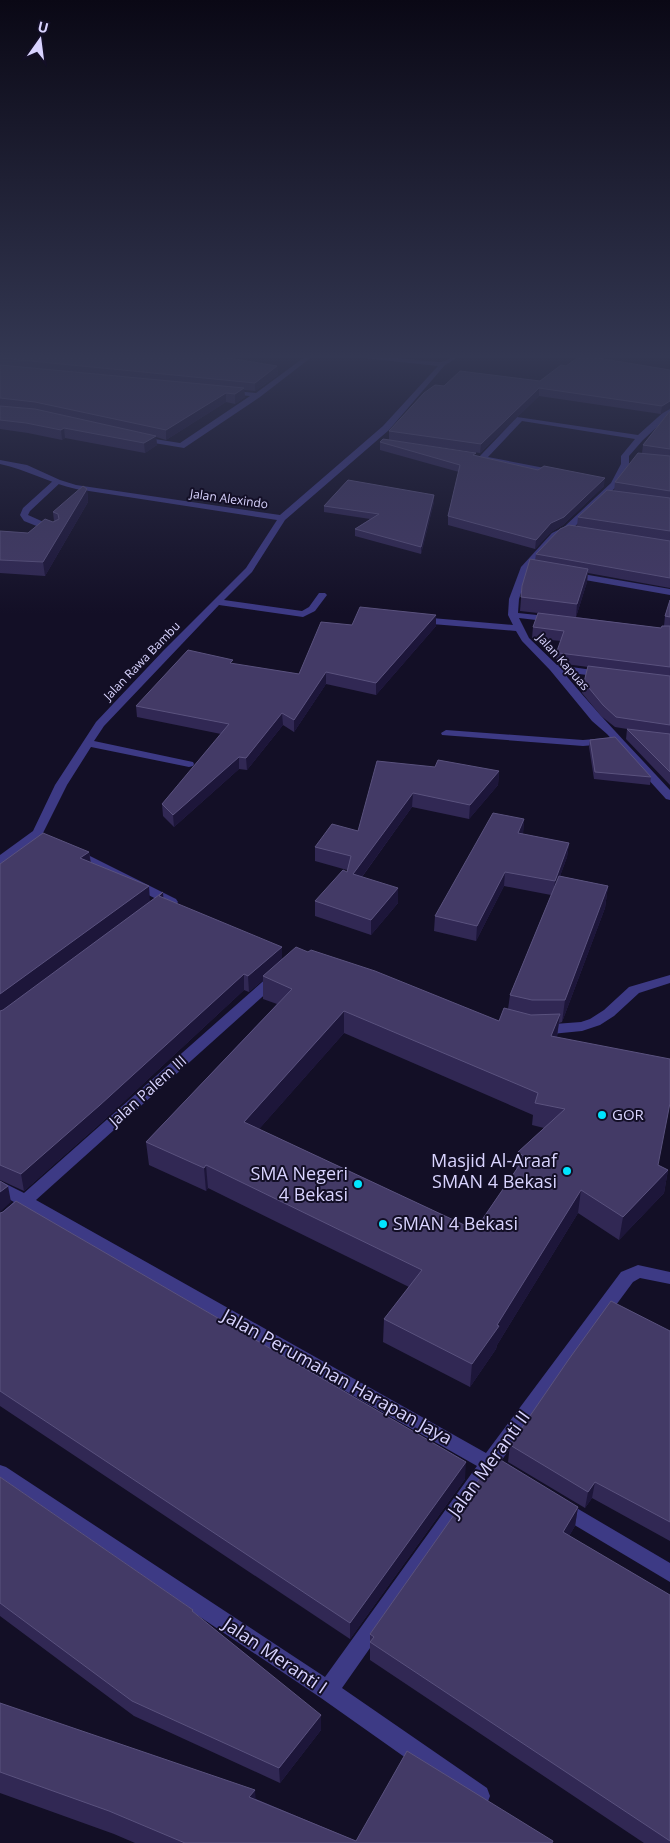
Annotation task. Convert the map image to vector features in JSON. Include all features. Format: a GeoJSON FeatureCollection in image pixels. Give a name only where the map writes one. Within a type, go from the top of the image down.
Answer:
{"type":"FeatureCollection","features":[{"type":"Feature","properties":{"kind":"street"},"geometry":{"type":"LineString","coordinates":[[159,442],[181,446],[187,442]]}},
{"type":"Feature","properties":{"kind":"street"},"geometry":{"type":"LineString","coordinates":[[371,442],[380,444]]}},
{"type":"Feature","properties":{"kind":"street","name":"Jalan Alexindo"},"geometry":{"type":"LineString","coordinates":[[0,462],[24,467],[57,482],[86,489],[282,518],[371,442]]}},
{"type":"Feature","properties":{"kind":"street"},"geometry":{"type":"LineString","coordinates":[[484,458],[499,442]]}},
{"type":"Feature","properties":{"kind":"street"},"geometry":{"type":"LineString","coordinates":[[567,620],[513,614],[514,599],[529,568],[555,536],[571,530],[614,484],[638,442]]}},
{"type":"Feature","properties":{"kind":"street"},"geometry":{"type":"LineString","coordinates":[[474,457],[567,475]]}},
{"type":"Feature","properties":{"kind":"street"},"geometry":{"type":"LineString","coordinates":[[54,530],[27,519],[24,515],[26,510],[57,482]]}},
{"type":"Feature","properties":{"kind":"street"},"geometry":{"type":"LineString","coordinates":[[604,482],[614,484]]}},
{"type":"Feature","properties":{"kind":"street"},"geometry":{"type":"LineString","coordinates":[[604,494],[616,496]]}},
{"type":"Feature","properties":{"kind":"street","name":"Jalan Rawa Bambu"},"geometry":{"type":"LineString","coordinates":[[0,861],[42,836],[61,785],[100,724],[254,564],[282,518]]}},
{"type":"Feature","properties":{"kind":"street"},"geometry":{"type":"LineString","coordinates":[[559,573],[670,592]]}},
{"type":"Feature","properties":{"kind":"street"},"geometry":{"type":"LineString","coordinates":[[216,602],[303,614],[312,609],[322,595]]}},
{"type":"Feature","properties":{"kind":"street","name":"Jalan Kapuas"},"geometry":{"type":"LineString","coordinates":[[513,614],[525,638],[554,668],[596,719],[615,735],[670,797]]}},
{"type":"Feature","properties":{"kind":"street"},"geometry":{"type":"LineString","coordinates":[[413,619],[520,628]]}},
{"type":"Feature","properties":{"kind":"street"},"geometry":{"type":"LineString","coordinates":[[554,668],[617,676]]}},
{"type":"Feature","properties":{"kind":"street"},"geometry":{"type":"LineString","coordinates":[[446,733],[583,743],[615,735],[629,734]]}},
{"type":"Feature","properties":{"kind":"street"},"geometry":{"type":"LineString","coordinates":[[88,743],[189,764]]}},
{"type":"Feature","properties":{"kind":"street"},"geometry":{"type":"LineString","coordinates":[[64,847],[162,902],[183,907]]}},
{"type":"Feature","properties":{"kind":"street","name":"Jalan Palem III"},"geometry":{"type":"LineString","coordinates":[[0,1224],[286,969]]}},
{"type":"Feature","properties":{"kind":"street"},"geometry":{"type":"LineString","coordinates":[[529,1030],[582,1026],[595,1022],[609,1013],[634,990],[670,979]]}},
{"type":"Feature","properties":{"kind":"street","name":"Jalan Perumahan Harapan Jaya"},"geometry":{"type":"LineString","coordinates":[[0,1187],[490,1462],[522,1482]]}},
{"type":"Feature","properties":{"kind":"street","name":"Jalan Meranti II"},"geometry":{"type":"LineString","coordinates":[[328,1692],[490,1462],[626,1277],[638,1271],[670,1278]]}},
{"type":"Feature","properties":{"kind":"street","name":"Jalan Meranti I"},"geometry":{"type":"LineString","coordinates":[[0,1473],[328,1692],[497,1809]]}},
{"type":"Feature","properties":{"kind":"street"},"geometry":{"type":"LineString","coordinates":[[547,1498],[670,1573]]}},
{"type":"Feature","properties":{"kind":"building"},"geometry":{"type":"Polygon","coordinates":[[[380,442],[403,442],[476,453],[473,455],[538,470],[544,466],[605,478],[564,517],[551,523],[536,540],[448,516],[460,465],[380,442]]]}},
{"type":"Feature","properties":{"kind":"building"},"geometry":{"type":"Polygon","coordinates":[[[467,442],[483,442],[481,444],[467,442]]]}},
{"type":"Feature","properties":{"kind":"building"},"geometry":{"type":"Polygon","coordinates":[[[645,442],[670,442],[670,449],[643,445],[645,442]]]}},
{"type":"Feature","properties":{"kind":"building"},"geometry":{"type":"Polygon","coordinates":[[[638,453],[670,456],[670,491],[615,482],[638,453]]]}},
{"type":"Feature","properties":{"kind":"building"},"geometry":{"type":"Polygon","coordinates":[[[348,480],[434,495],[421,547],[355,529],[379,514],[324,506],[348,480]]]}},
{"type":"Feature","properties":{"kind":"building"},"geometry":{"type":"Polygon","coordinates":[[[83,486],[87,489],[43,562],[0,560],[0,531],[28,533],[45,519],[53,522],[59,519],[58,514],[53,512],[83,486]]]}},
{"type":"Feature","properties":{"kind":"building"},"geometry":{"type":"Polygon","coordinates":[[[607,490],[670,498],[670,531],[578,517],[607,490]]]}},
{"type":"Feature","properties":{"kind":"building"},"geometry":{"type":"Polygon","coordinates":[[[569,525],[670,541],[670,578],[536,554],[560,529],[569,525]]]}},
{"type":"Feature","properties":{"kind":"building"},"geometry":{"type":"Polygon","coordinates":[[[530,559],[588,569],[577,604],[521,597],[522,586],[530,559]]]}},
{"type":"Feature","properties":{"kind":"building"},"geometry":{"type":"Polygon","coordinates":[[[670,600],[670,617],[665,616],[670,600]]]}},
{"type":"Feature","properties":{"kind":"building"},"geometry":{"type":"Polygon","coordinates":[[[360,607],[436,615],[376,683],[326,672],[294,720],[282,713],[246,758],[239,757],[173,815],[162,804],[229,724],[136,706],[188,650],[233,660],[230,663],[299,674],[321,622],[352,625],[360,607]]]}},
{"type":"Feature","properties":{"kind":"building"},"geometry":{"type":"Polygon","coordinates":[[[538,613],[661,628],[662,626],[670,626],[670,667],[559,653],[557,651],[564,631],[533,627],[538,613]]]}},
{"type":"Feature","properties":{"kind":"building"},"geometry":{"type":"Polygon","coordinates":[[[588,666],[670,676],[670,725],[616,717],[584,682],[588,666]]]}},
{"type":"Feature","properties":{"kind":"building"},"geometry":{"type":"Polygon","coordinates":[[[627,729],[670,734],[670,772],[627,729]]]}},
{"type":"Feature","properties":{"kind":"building"},"geometry":{"type":"Polygon","coordinates":[[[615,737],[651,777],[595,772],[590,740],[615,737]]]}},
{"type":"Feature","properties":{"kind":"building"},"geometry":{"type":"Polygon","coordinates":[[[438,760],[499,771],[470,805],[413,793],[353,874],[398,888],[371,920],[315,901],[343,870],[347,872],[351,856],[315,847],[332,824],[358,831],[377,761],[435,767],[438,760]]]}},
{"type":"Feature","properties":{"kind":"building"},"geometry":{"type":"Polygon","coordinates":[[[493,813],[524,819],[518,833],[569,843],[555,881],[505,872],[477,926],[435,916],[493,813]]]}},
{"type":"Feature","properties":{"kind":"building"},"geometry":{"type":"Polygon","coordinates":[[[43,833],[89,852],[80,858],[149,886],[0,994],[0,864],[43,833]]]}},
{"type":"Feature","properties":{"kind":"building"},"geometry":{"type":"Polygon","coordinates":[[[559,876],[608,886],[565,1000],[532,1000],[510,995],[559,876]]]}},
{"type":"Feature","properties":{"kind":"building"},"geometry":{"type":"Polygon","coordinates":[[[163,892],[159,896],[282,947],[248,976],[244,974],[21,1174],[0,1165],[0,1011],[163,892]]]}},
{"type":"Feature","properties":{"kind":"building"},"geometry":{"type":"Polygon","coordinates":[[[296,947],[308,952],[311,950],[375,971],[499,1021],[504,1008],[531,1015],[560,1014],[551,1036],[670,1059],[670,1103],[658,1165],[668,1170],[623,1217],[581,1190],[497,1325],[499,1326],[472,1364],[384,1319],[422,1270],[206,1165],[204,1168],[146,1142],[292,989],[263,976],[296,947]],[[344,1011],[244,1122],[475,1230],[525,1157],[518,1152],[565,1109],[535,1103],[538,1093],[344,1011]]]}},
{"type":"Feature","properties":{"kind":"building"},"geometry":{"type":"Polygon","coordinates":[[[0,1181],[8,1186],[0,1192],[0,1181]]]}},
{"type":"Feature","properties":{"kind":"building"},"geometry":{"type":"Polygon","coordinates":[[[16,1201],[466,1462],[350,1623],[0,1391],[0,1213],[16,1201]]]}},
{"type":"Feature","properties":{"kind":"building"},"geometry":{"type":"Polygon","coordinates":[[[611,1301],[670,1331],[670,1522],[595,1482],[588,1492],[510,1445],[611,1301]]]}},
{"type":"Feature","properties":{"kind":"building"},"geometry":{"type":"Polygon","coordinates":[[[499,1459],[578,1507],[563,1532],[670,1595],[670,1841],[370,1642],[374,1637],[370,1634],[485,1471],[489,1474],[499,1459]]]}},
{"type":"Feature","properties":{"kind":"building"},"geometry":{"type":"Polygon","coordinates":[[[0,1477],[193,1610],[321,1715],[279,1768],[132,1701],[0,1603],[0,1477]]]}},
{"type":"Feature","properties":{"kind":"building"},"geometry":{"type":"Polygon","coordinates":[[[0,1703],[255,1790],[249,1797],[356,1841],[407,1751],[553,1841],[552,1843],[185,1843],[109,1811],[0,1772],[0,1703]]]}},
{"type":"Feature","properties":{"kind":"place","name":"GOR"},"geometry":{"type":"Point","coordinates":[602,1115]}},
{"type":"Feature","properties":{"kind":"place","name":"Masjid Al-Araaf SMAN 4 Bekasi"},"geometry":{"type":"Point","coordinates":[567,1171]}},
{"type":"Feature","properties":{"kind":"place","name":"SMA Negeri 4 Bekasi"},"geometry":{"type":"Point","coordinates":[358,1184]}},
{"type":"Feature","properties":{"kind":"place","name":"SMAN 4 Bekasi"},"geometry":{"type":"Point","coordinates":[383,1224]}}]}
